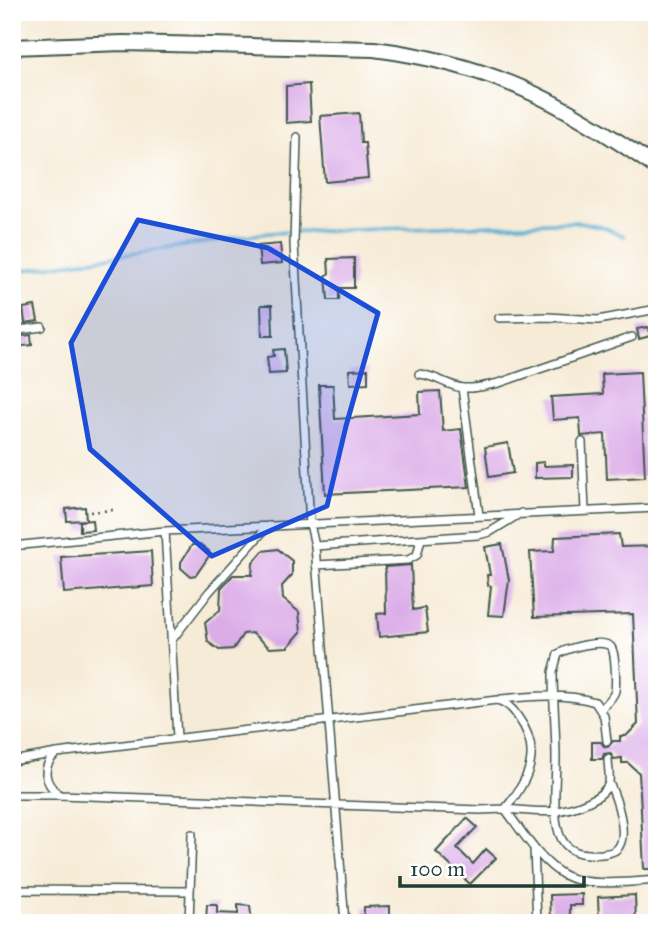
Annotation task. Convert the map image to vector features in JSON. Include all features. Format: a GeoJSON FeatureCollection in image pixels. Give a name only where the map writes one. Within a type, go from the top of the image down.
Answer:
{"type":"FeatureCollection","features":[{"type":"Feature","properties":{"kind":"street"},"geometry":{"type":"LineString","coordinates":[[12,47],[123,43],[374,49],[404,53],[467,67],[535,92],[606,132],[657,167]]}},
{"type":"Feature","properties":{"kind":"lane"},"geometry":{"type":"LineString","coordinates":[[297,137],[294,244],[310,524],[315,546],[345,923]]}},
{"type":"Feature","properties":{"kind":"lane"},"geometry":{"type":"LineString","coordinates":[[499,318],[598,320],[657,310]]}},
{"type":"Feature","properties":{"kind":"lane"},"geometry":{"type":"LineString","coordinates":[[12,331],[42,327]]}},
{"type":"Feature","properties":{"kind":"lane"},"geometry":{"type":"LineString","coordinates":[[419,374],[437,377],[462,388],[499,383],[632,337]]}},
{"type":"Feature","properties":{"kind":"lane"},"geometry":{"type":"LineString","coordinates":[[462,388],[479,515]]}},
{"type":"Feature","properties":{"kind":"lane"},"geometry":{"type":"LineString","coordinates":[[582,442],[586,511]]}},
{"type":"Feature","properties":{"kind":"lane"},"geometry":{"type":"LineString","coordinates":[[12,546],[165,531],[657,508]]}},
{"type":"Feature","properties":{"kind":"lane"},"geometry":{"type":"LineString","coordinates":[[315,546],[489,533],[522,513]]}},
{"type":"Feature","properties":{"kind":"lane"},"geometry":{"type":"LineString","coordinates":[[170,642],[209,592],[268,526]]}},
{"type":"Feature","properties":{"kind":"lane"},"geometry":{"type":"LineString","coordinates":[[165,531],[177,737]]}},
{"type":"Feature","properties":{"kind":"lane"},"geometry":{"type":"LineString","coordinates":[[316,565],[408,559],[416,555],[421,539]]}},
{"type":"Feature","properties":{"kind":"lane"},"geometry":{"type":"LineString","coordinates":[[601,709],[613,696],[615,689],[614,652],[610,646],[605,643],[575,646],[558,654],[553,672],[556,811],[560,834],[567,847],[584,855],[610,853],[617,849],[622,841],[617,798],[609,783],[608,759]]}},
{"type":"Feature","properties":{"kind":"lane"},"geometry":{"type":"LineString","coordinates":[[12,761],[57,752],[530,696],[595,702],[604,716],[607,741]]}},
{"type":"Feature","properties":{"kind":"lane"},"geometry":{"type":"LineString","coordinates":[[497,700],[504,701],[524,725],[530,737],[532,753],[524,782],[505,809]]}},
{"type":"Feature","properties":{"kind":"lane"},"geometry":{"type":"LineString","coordinates":[[57,752],[48,762],[45,775],[50,786],[60,795]]}},
{"type":"Feature","properties":{"kind":"lane"},"geometry":{"type":"LineString","coordinates":[[12,795],[556,811],[575,807],[593,798],[609,783]]}},
{"type":"Feature","properties":{"kind":"lane"},"geometry":{"type":"LineString","coordinates":[[505,809],[534,848],[560,873],[577,879],[617,883],[657,880]]}},
{"type":"Feature","properties":{"kind":"lane"},"geometry":{"type":"LineString","coordinates":[[189,923],[192,834]]}},
{"type":"Feature","properties":{"kind":"lane"},"geometry":{"type":"LineString","coordinates":[[534,848],[537,923]]}},
{"type":"Feature","properties":{"kind":"lane"},"geometry":{"type":"LineString","coordinates":[[12,890],[190,891]]}},
{"type":"Feature","properties":{"kind":"path"},"geometry":{"type":"LineString","coordinates":[[90,512],[114,510]]}},
{"type":"Feature","properties":{"kind":"highlighted area"},"geometry":{"type":"Polygon","coordinates":[[[138,220],[268,248],[378,313],[327,506],[212,556],[90,449],[71,343],[138,220]]]}},
{"type":"Feature","properties":{"kind":"building"},"geometry":{"type":"Polygon","coordinates":[[[309,84],[311,121],[286,123],[286,86],[309,84]]]}},
{"type":"Feature","properties":{"kind":"building"},"geometry":{"type":"Polygon","coordinates":[[[359,113],[361,143],[365,143],[368,178],[325,182],[320,116],[359,113]]]}},
{"type":"Feature","properties":{"kind":"building"},"geometry":{"type":"Polygon","coordinates":[[[280,244],[282,263],[260,265],[258,246],[280,244]]]}},
{"type":"Feature","properties":{"kind":"building"},"geometry":{"type":"Polygon","coordinates":[[[354,258],[354,288],[339,288],[339,300],[328,300],[328,259],[354,258]]]}},
{"type":"Feature","properties":{"kind":"building"},"geometry":{"type":"Polygon","coordinates":[[[261,305],[272,305],[273,336],[262,336],[261,305]]]}},
{"type":"Feature","properties":{"kind":"building"},"geometry":{"type":"Polygon","coordinates":[[[35,306],[38,321],[25,323],[23,308],[35,306]]]}},
{"type":"Feature","properties":{"kind":"building"},"geometry":{"type":"Polygon","coordinates":[[[648,327],[650,336],[639,339],[637,329],[648,327]]]}},
{"type":"Feature","properties":{"kind":"building"},"geometry":{"type":"Polygon","coordinates":[[[31,335],[32,345],[14,347],[13,337],[31,335]]]}},
{"type":"Feature","properties":{"kind":"building"},"geometry":{"type":"Polygon","coordinates":[[[284,349],[286,373],[269,374],[267,357],[274,356],[273,350],[284,349]]]}},
{"type":"Feature","properties":{"kind":"building"},"geometry":{"type":"Polygon","coordinates":[[[368,369],[368,383],[350,384],[349,370],[368,369]]]}},
{"type":"Feature","properties":{"kind":"building"},"geometry":{"type":"Polygon","coordinates":[[[640,372],[645,477],[607,479],[605,434],[581,436],[580,418],[553,420],[551,397],[603,394],[602,374],[640,372]]]}},
{"type":"Feature","properties":{"kind":"building"},"geometry":{"type":"Polygon","coordinates":[[[319,385],[333,385],[335,419],[420,414],[419,392],[440,391],[443,431],[461,429],[469,487],[325,494],[319,385]]]}},
{"type":"Feature","properties":{"kind":"building"},"geometry":{"type":"Polygon","coordinates":[[[508,443],[513,473],[489,477],[485,447],[508,443]]]}},
{"type":"Feature","properties":{"kind":"building"},"geometry":{"type":"Polygon","coordinates":[[[544,462],[544,466],[573,465],[573,477],[535,478],[535,463],[544,462]]]}},
{"type":"Feature","properties":{"kind":"building"},"geometry":{"type":"Polygon","coordinates":[[[85,507],[86,520],[67,521],[66,509],[85,507]]]}},
{"type":"Feature","properties":{"kind":"building"},"geometry":{"type":"Polygon","coordinates":[[[92,520],[93,530],[80,531],[80,521],[92,520]]]}},
{"type":"Feature","properties":{"kind":"building"},"geometry":{"type":"Polygon","coordinates":[[[619,534],[621,547],[657,546],[657,869],[644,869],[639,773],[628,763],[622,763],[622,758],[614,759],[610,753],[604,754],[602,759],[592,759],[592,742],[601,742],[608,747],[613,741],[620,741],[620,736],[626,736],[638,724],[633,614],[534,617],[530,552],[554,551],[555,537],[619,534]]]}},
{"type":"Feature","properties":{"kind":"building"},"geometry":{"type":"Polygon","coordinates":[[[200,544],[209,551],[209,556],[196,575],[190,576],[181,568],[181,562],[192,545],[200,544]]]}},
{"type":"Feature","properties":{"kind":"building"},"geometry":{"type":"Polygon","coordinates":[[[502,544],[509,580],[504,616],[488,615],[491,586],[488,585],[487,575],[490,575],[485,547],[502,544]]]}},
{"type":"Feature","properties":{"kind":"building"},"geometry":{"type":"Polygon","coordinates":[[[278,549],[292,561],[292,575],[282,586],[283,599],[299,612],[301,632],[288,647],[270,648],[252,633],[243,634],[233,649],[219,650],[208,642],[205,623],[220,610],[221,588],[233,575],[252,575],[253,563],[263,551],[278,549]]]}},
{"type":"Feature","properties":{"kind":"building"},"geometry":{"type":"Polygon","coordinates":[[[151,551],[153,586],[64,593],[61,557],[151,551]]]}},
{"type":"Feature","properties":{"kind":"building"},"geometry":{"type":"Polygon","coordinates":[[[411,565],[413,610],[425,608],[428,632],[379,637],[377,614],[386,613],[385,567],[411,565]]]}},
{"type":"Feature","properties":{"kind":"building"},"geometry":{"type":"Polygon","coordinates":[[[467,818],[477,827],[457,848],[473,864],[486,849],[496,858],[470,884],[436,852],[467,818]]]}},
{"type":"Feature","properties":{"kind":"building"},"geometry":{"type":"Polygon","coordinates":[[[582,894],[582,905],[570,905],[570,923],[551,923],[550,895],[582,894]]]}},
{"type":"Feature","properties":{"kind":"building"},"geometry":{"type":"Polygon","coordinates":[[[635,895],[636,923],[599,923],[598,897],[635,895]]]}},
{"type":"Feature","properties":{"kind":"building"},"geometry":{"type":"Polygon","coordinates":[[[207,905],[217,905],[217,913],[238,914],[238,905],[250,906],[252,923],[206,923],[207,905]]]}},
{"type":"Feature","properties":{"kind":"building"},"geometry":{"type":"Polygon","coordinates":[[[390,906],[390,919],[364,917],[364,907],[390,906]]]}},
{"type":"Feature","properties":{"kind":"waterway"},"geometry":{"type":"LineString","coordinates":[[12,272],[268,233],[580,222],[604,227],[624,236]]}}]}
